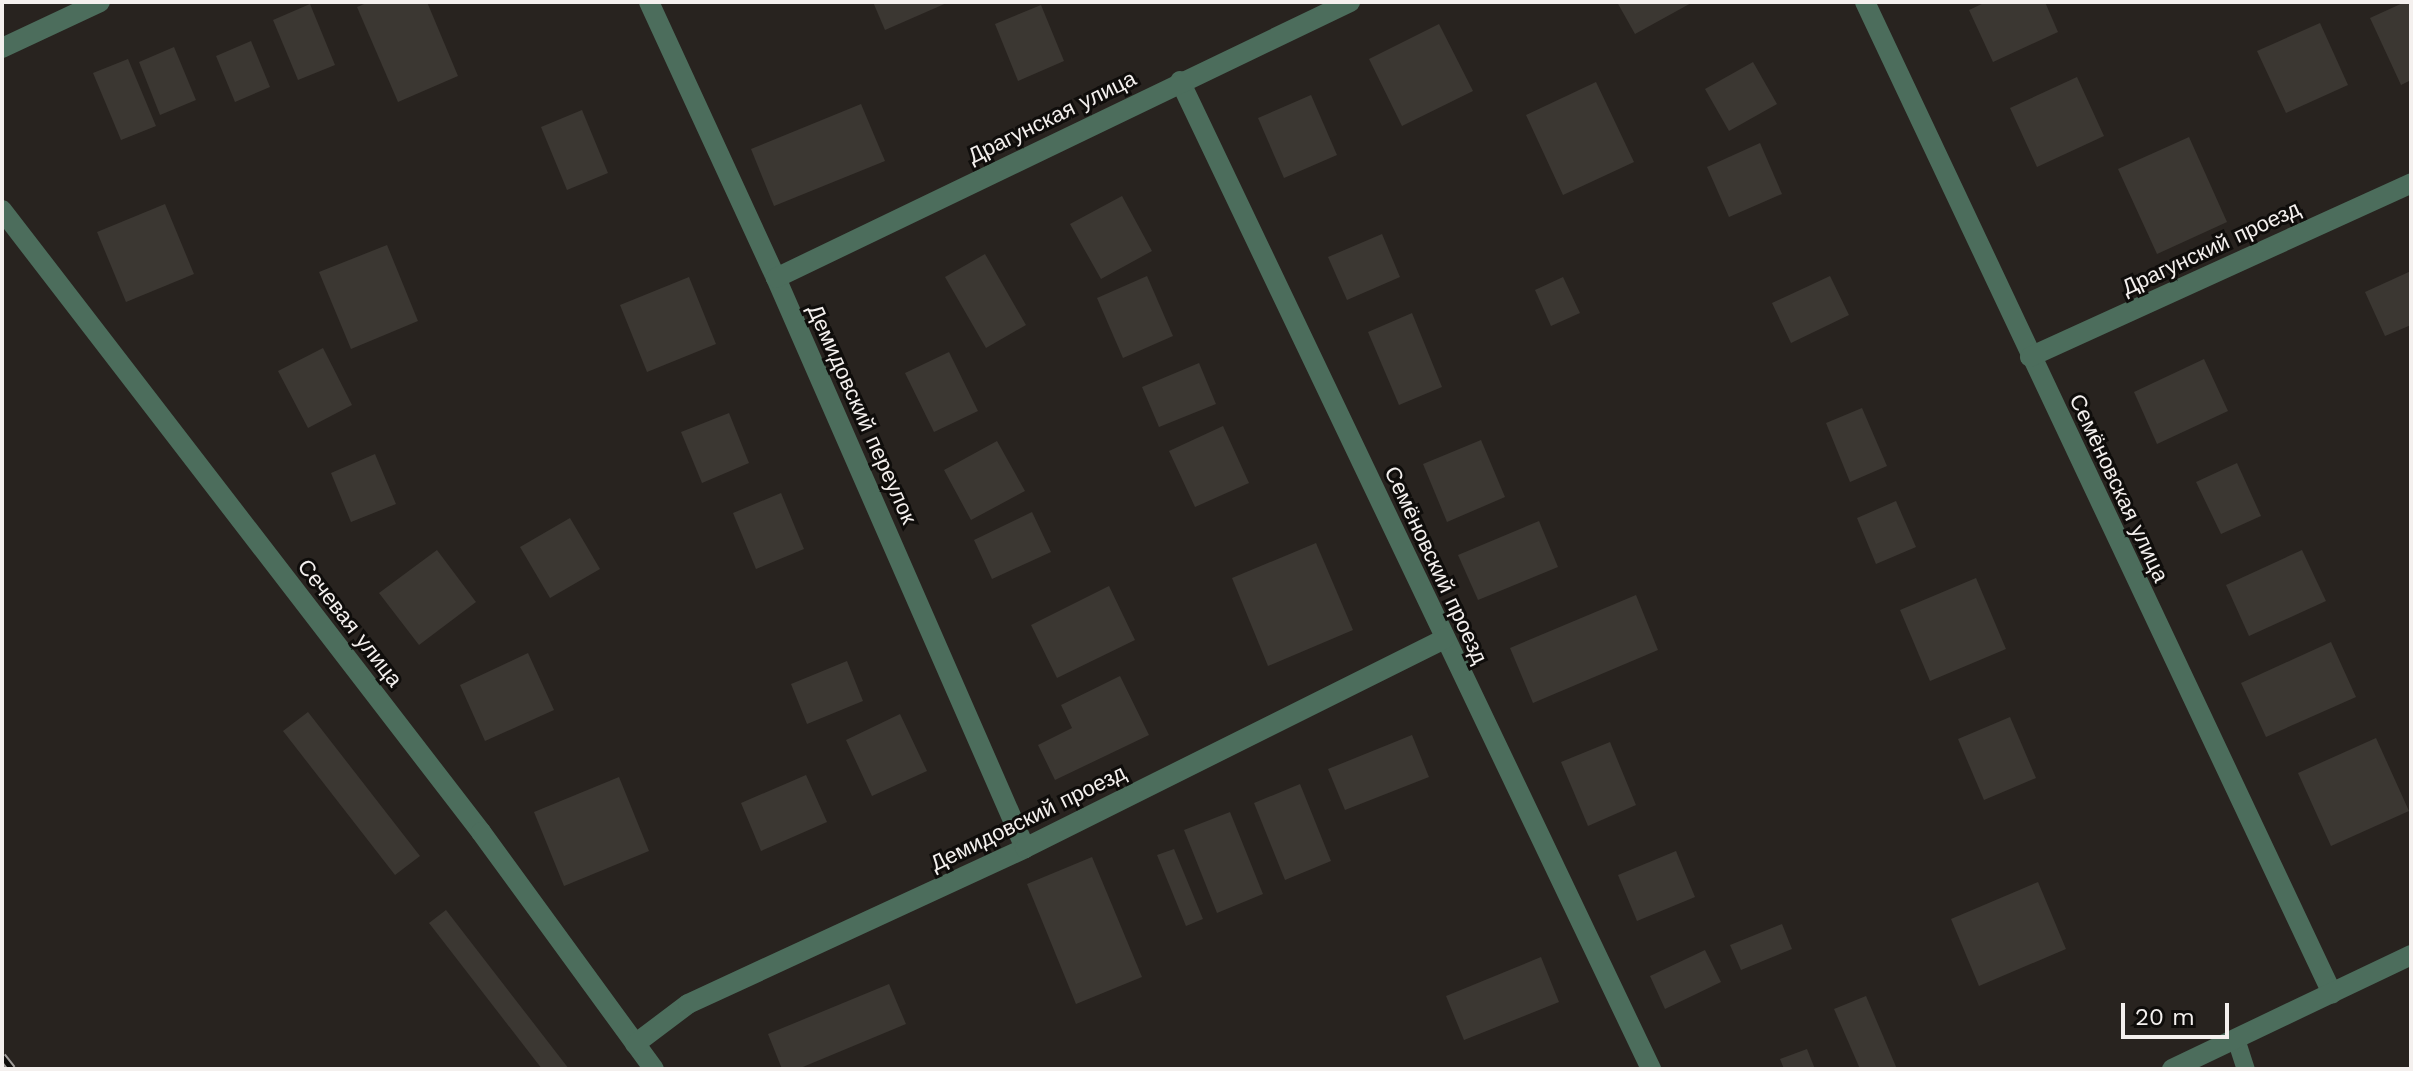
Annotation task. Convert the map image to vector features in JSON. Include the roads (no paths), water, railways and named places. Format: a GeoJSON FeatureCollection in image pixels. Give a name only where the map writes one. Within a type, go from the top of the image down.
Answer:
{"type":"FeatureCollection","features":[{"type":"Feature","properties":{"kind":"street"},"geometry":{"type":"LineString","coordinates":[[2,48],[100,2]]}},
{"type":"Feature","properties":{"kind":"street","name":"Демидовский переулок"},"geometry":{"type":"LineString","coordinates":[[649,2],[776,278],[1025,848]]}},
{"type":"Feature","properties":{"kind":"street","name":"Драгунская улица"},"geometry":{"type":"LineString","coordinates":[[776,278],[1180,81],[1350,2]]}},
{"type":"Feature","properties":{"kind":"street","name":"Семёновская улица"},"geometry":{"type":"LineString","coordinates":[[1865,2],[2332,993]]}},
{"type":"Feature","properties":{"kind":"street","name":"Семёновский проезд"},"geometry":{"type":"LineString","coordinates":[[1180,81],[1651,1069]]}},
{"type":"Feature","properties":{"kind":"street","name":"Драгунский проезд"},"geometry":{"type":"LineString","coordinates":[[2030,357],[2411,183]]}},
{"type":"Feature","properties":{"kind":"street","name":"Сечевая улица"},"geometry":{"type":"LineString","coordinates":[[2,210],[471,819],[654,1069]]}},
{"type":"Feature","properties":{"kind":"street","name":"Демидовский проезд"},"geometry":{"type":"LineString","coordinates":[[635,1044],[688,1004],[1025,848],[1445,639]]}},
{"type":"Feature","properties":{"kind":"street"},"geometry":{"type":"LineString","coordinates":[[2172,1069],[2411,955]]}},
{"type":"Feature","properties":{"kind":"lane"},"geometry":{"type":"LineString","coordinates":[[2236,1039],[2246,1069]]}},
{"type":"Feature","properties":{"kind":"railway"},"geometry":{"type":"LineString","coordinates":[[2,1056],[12,1069]]}}]}
